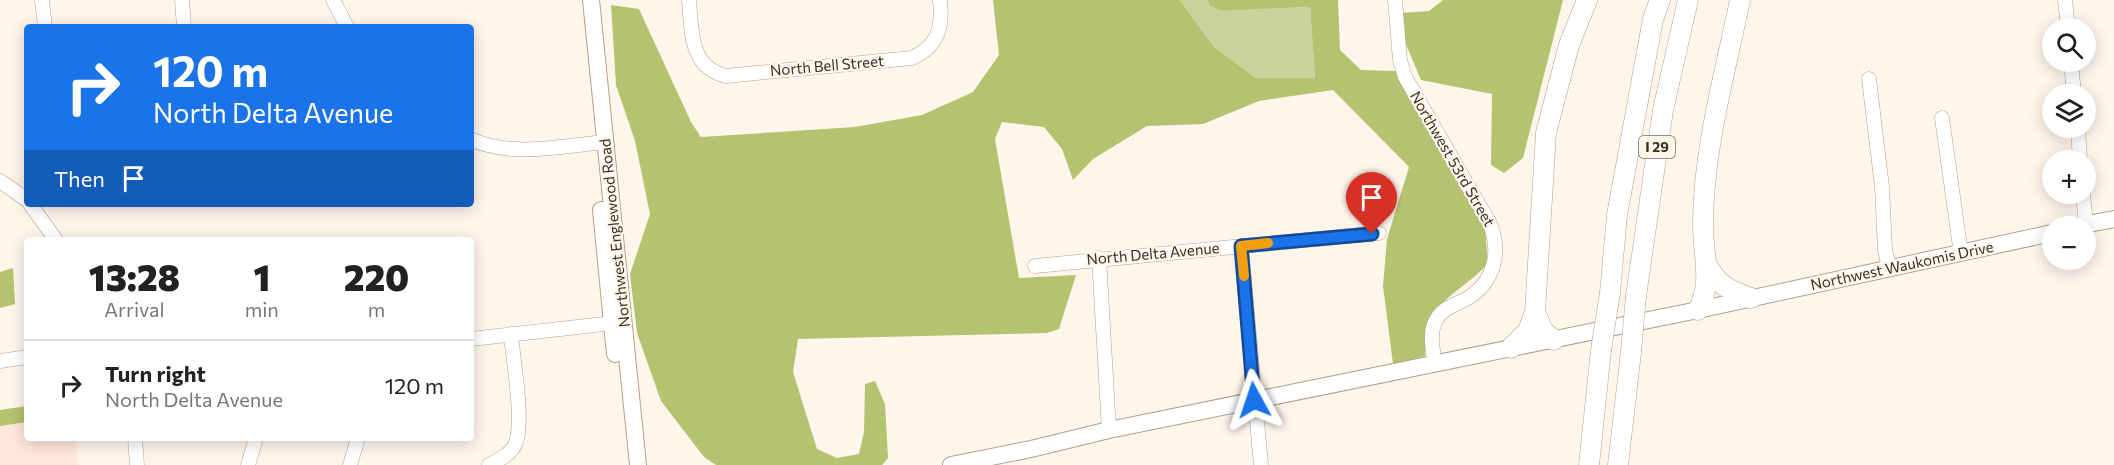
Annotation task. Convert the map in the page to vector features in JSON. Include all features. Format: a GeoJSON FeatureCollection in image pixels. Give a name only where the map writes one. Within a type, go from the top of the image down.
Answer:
{"type":"FeatureCollection","features":[{"type":"Feature","properties":{"kind":"highway"},"geometry":{"type":"LineString","coordinates":[[1511,348],[1528,330],[1535,312],[1546,133],[1569,45],[1587,0]]}},
{"type":"Feature","properties":{"kind":"highway","name":"I 29"},"geometry":{"type":"LineString","coordinates":[[1589,465],[1617,215],[1653,18],[1660,0]]}},
{"type":"Feature","properties":{"kind":"highway","name":"I 29"},"geometry":{"type":"LineString","coordinates":[[1618,465],[1636,296],[1662,110],[1688,0]]}},
{"type":"Feature","properties":{"kind":"highway"},"geometry":{"type":"LineString","coordinates":[[1698,310],[1705,297],[1706,262],[1703,227],[1705,180],[1740,0]]}},
{"type":"Feature","properties":{"kind":"highway"},"geometry":{"type":"LineString","coordinates":[[1706,262],[1710,272],[1723,286],[1751,298]]}},
{"type":"Feature","properties":{"kind":"highway"},"geometry":{"type":"LineString","coordinates":[[1535,312],[1543,331],[1554,340]]}},
{"type":"Feature","properties":{"kind":"main road","name":"Northwest Englewood Road"},"geometry":{"type":"LineString","coordinates":[[580,0],[600,142]]}},
{"type":"Feature","properties":{"kind":"main road","name":"Northwest Englewood Road"},"geometry":{"type":"LineString","coordinates":[[591,0],[600,142],[618,322],[627,465]]}},
{"type":"Feature","properties":{"kind":"main road"},"geometry":{"type":"LineString","coordinates":[[2096,223],[2114,219]]}},
{"type":"Feature","properties":{"kind":"main road","name":"Northwest Waukomis Drive"},"geometry":{"type":"LineString","coordinates":[[951,465],[1109,430],[1698,310],[2042,235]]}},
{"type":"Feature","properties":{"kind":"main road","name":"Northwest Englewood Road"},"geometry":{"type":"LineString","coordinates":[[618,322],[638,465]]}},
{"type":"Feature","properties":{"kind":"street"},"geometry":{"type":"LineString","coordinates":[[42,0],[45,24]]}},
{"type":"Feature","properties":{"kind":"street"},"geometry":{"type":"LineString","coordinates":[[182,0],[184,24]]}},
{"type":"Feature","properties":{"kind":"street"},"geometry":{"type":"LineString","coordinates":[[333,0],[345,24]]}},
{"type":"Feature","properties":{"kind":"street","name":"North Bell Street"},"geometry":{"type":"LineString","coordinates":[[689,0],[693,46],[698,58],[707,68],[726,76],[912,58],[933,45],[938,35],[942,17],[940,0]]}},
{"type":"Feature","properties":{"kind":"street","name":"Northwest 53rd Street"},"geometry":{"type":"LineString","coordinates":[[1395,0],[1400,60],[1405,77],[1489,222],[1496,248],[1492,268],[1482,286],[1466,299],[1447,307],[1435,322],[1432,334],[1435,364]]}},
{"type":"Feature","properties":{"kind":"street"},"geometry":{"type":"LineString","coordinates":[[2065,0],[2067,18]]}},
{"type":"Feature","properties":{"kind":"street"},"geometry":{"type":"LineString","coordinates":[[1869,79],[1882,187],[1888,268]]}},
{"type":"Feature","properties":{"kind":"street"},"geometry":{"type":"LineString","coordinates":[[1942,118],[1961,254]]}},
{"type":"Feature","properties":{"kind":"street"},"geometry":{"type":"LineString","coordinates":[[474,140],[510,148],[600,142]]}},
{"type":"Feature","properties":{"kind":"street"},"geometry":{"type":"LineString","coordinates":[[0,180],[24,198]]}},
{"type":"Feature","properties":{"kind":"street"},"geometry":{"type":"LineString","coordinates":[[32,207],[54,237]]}},
{"type":"Feature","properties":{"kind":"street","name":"North Delta Avenue"},"geometry":{"type":"LineString","coordinates":[[1035,266],[1099,258],[1379,233]]}},
{"type":"Feature","properties":{"kind":"street"},"geometry":{"type":"LineString","coordinates":[[1241,246],[1261,465]]}},
{"type":"Feature","properties":{"kind":"street"},"geometry":{"type":"LineString","coordinates":[[1099,258],[1109,430]]}},
{"type":"Feature","properties":{"kind":"street"},"geometry":{"type":"LineString","coordinates":[[474,339],[618,322]]}},
{"type":"Feature","properties":{"kind":"street"},"geometry":{"type":"LineString","coordinates":[[489,465],[500,460],[516,442],[519,424],[511,334]]}},
{"type":"Feature","properties":{"kind":"street"},"geometry":{"type":"LineString","coordinates":[[0,361],[24,357]]}},
{"type":"Feature","properties":{"kind":"street"},"geometry":{"type":"LineString","coordinates":[[135,441],[137,465]]}},
{"type":"Feature","properties":{"kind":"street"},"geometry":{"type":"LineString","coordinates":[[248,465],[255,441]]}},
{"type":"Feature","properties":{"kind":"street"},"geometry":{"type":"LineString","coordinates":[[350,465],[357,441]]}},
{"type":"Feature","properties":{"kind":"shaded area"},"geometry":{"type":"Polygon","coordinates":[[[24,421],[24,441],[75,441],[79,465],[0,465],[0,425],[24,421]]]}},
{"type":"Feature","properties":{"kind":"green space"},"geometry":{"type":"Polygon","coordinates":[[[993,0],[1180,0],[1214,47],[1256,78],[1315,78],[1310,7],[1222,11],[1210,6],[1207,0],[1338,0],[1340,50],[1361,70],[1396,71],[1485,228],[1488,264],[1444,302],[1436,312],[1430,323],[1425,356],[1393,364],[1383,286],[1387,239],[1409,167],[1333,90],[1259,101],[1203,124],[1147,126],[1093,159],[1073,180],[1062,149],[1044,127],[1002,122],[995,139],[1019,278],[1076,275],[1059,329],[1047,333],[798,339],[793,372],[817,449],[837,458],[859,454],[864,432],[865,384],[875,381],[885,404],[888,458],[882,465],[716,465],[704,457],[661,401],[637,333],[630,274],[650,214],[635,141],[616,85],[611,5],[639,9],[691,122],[701,137],[855,127],[922,115],[973,92],[999,55],[993,0]]]}},
{"type":"Feature","properties":{"kind":"green space"},"geometry":{"type":"Polygon","coordinates":[[[1180,0],[1207,0],[1210,6],[1222,11],[1310,7],[1315,78],[1256,78],[1214,47],[1180,0]]]}},
{"type":"Feature","properties":{"kind":"green space"},"geometry":{"type":"Polygon","coordinates":[[[1443,0],[1563,0],[1523,158],[1504,173],[1491,165],[1492,94],[1421,80],[1402,35],[1400,13],[1429,11],[1443,0]]]}},
{"type":"Feature","properties":{"kind":"green space"},"geometry":{"type":"Polygon","coordinates":[[[13,268],[15,304],[0,308],[0,272],[13,268]]]}},
{"type":"Feature","properties":{"kind":"green space"},"geometry":{"type":"Polygon","coordinates":[[[24,406],[24,422],[0,426],[0,410],[24,406]]]}},
{"type":"Feature","properties":{"kind":"slow traffic"},"geometry":{"type":"LineString","coordinates":[[1244,276],[1241,246],[1268,243]]}},
{"type":"Feature","properties":{"kind":"route"},"geometry":{"type":"LineString","coordinates":[[1254,400],[1241,246],[1372,234]]}}]}
